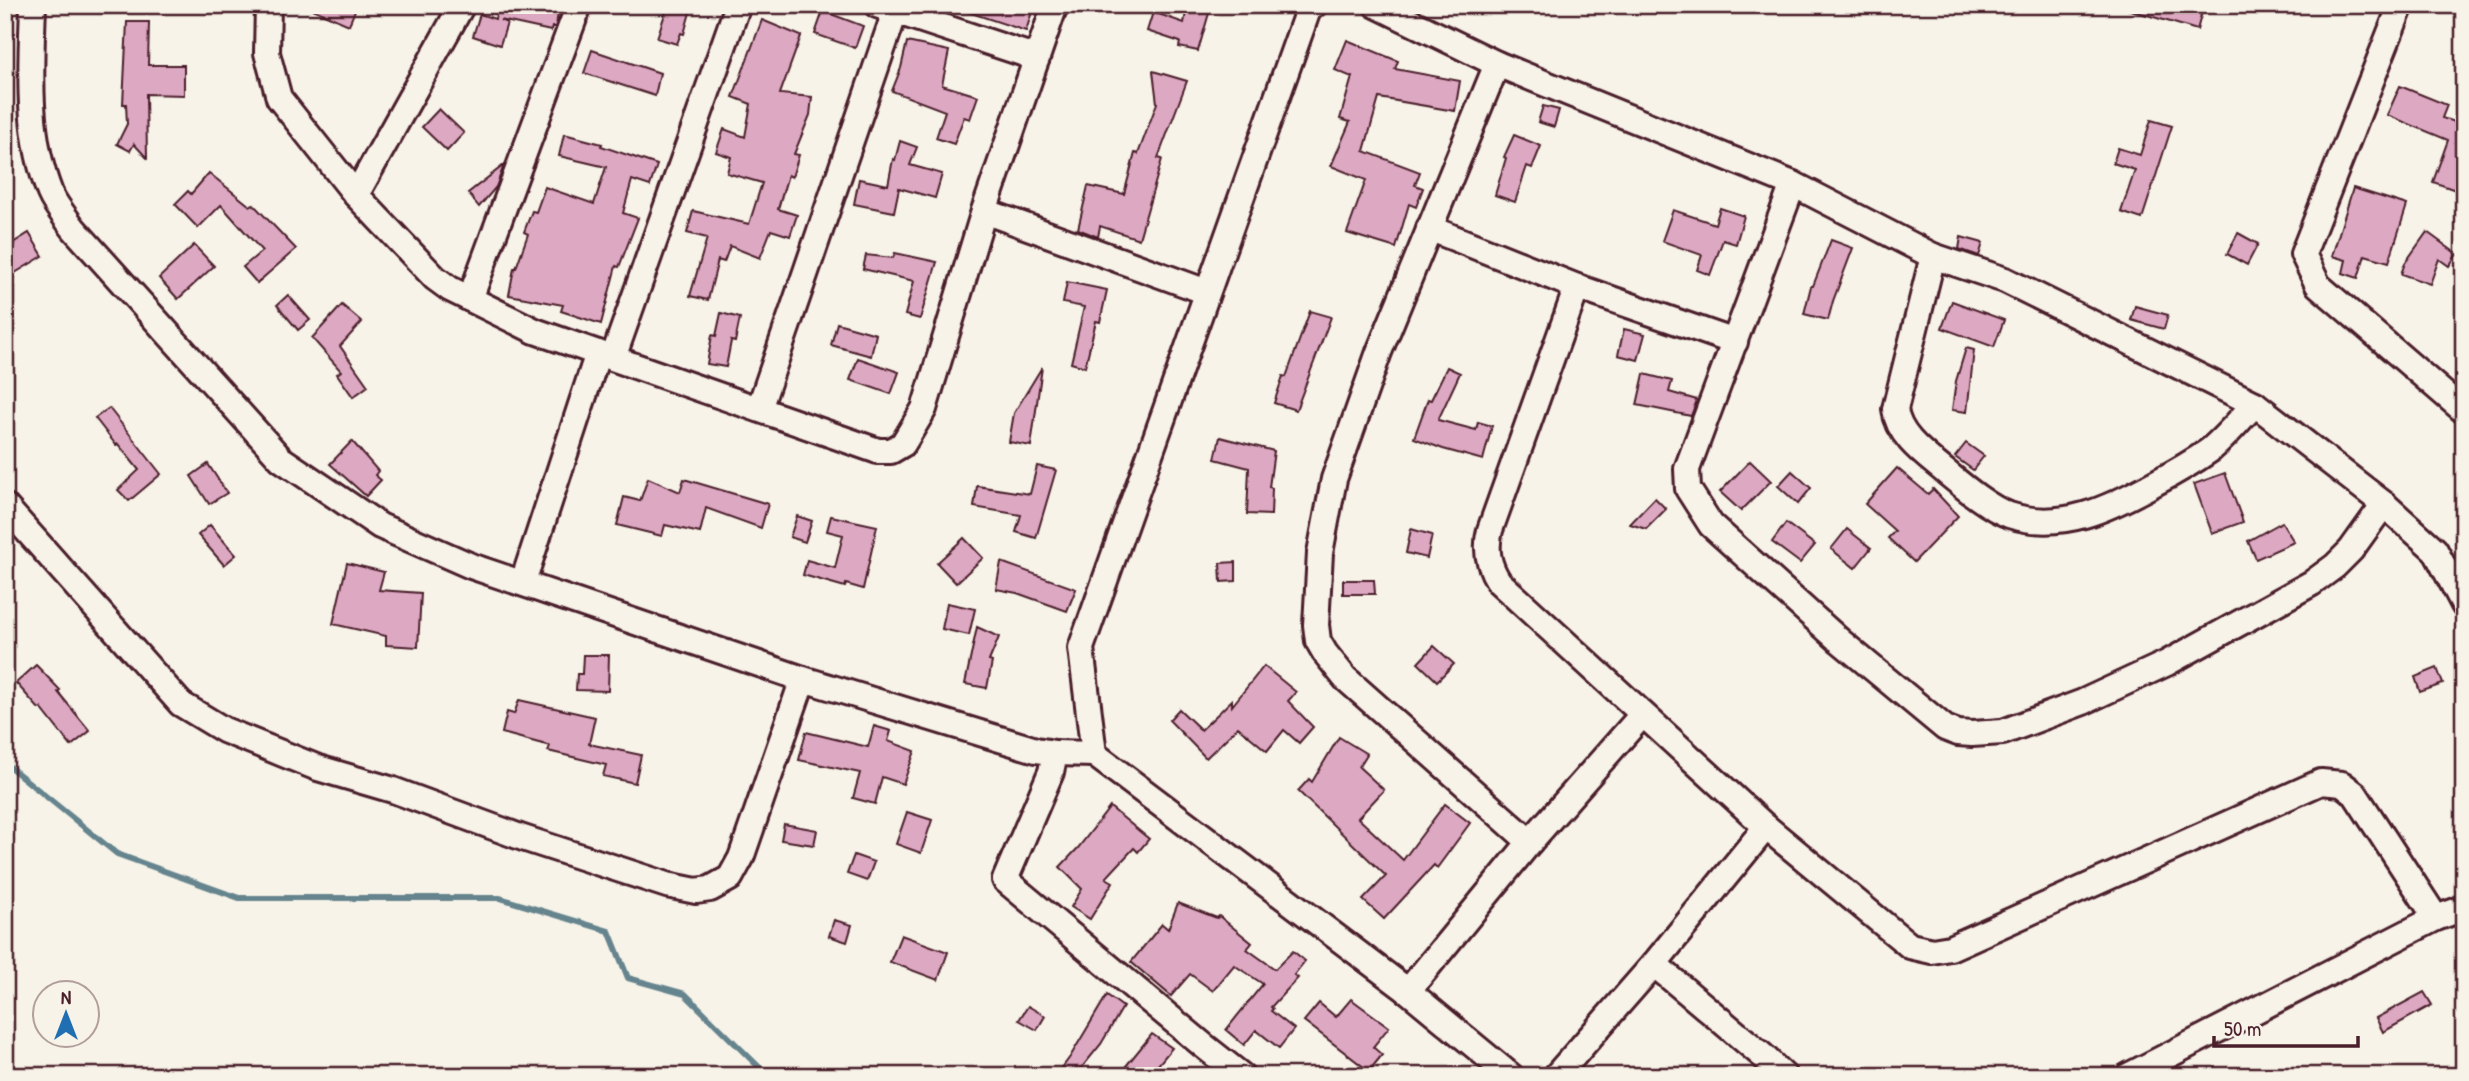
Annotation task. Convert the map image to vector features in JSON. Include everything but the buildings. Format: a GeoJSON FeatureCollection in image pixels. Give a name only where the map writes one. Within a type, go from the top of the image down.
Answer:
{"type":"FeatureCollection","features":[{"type":"Feature","properties":{"kind":"street"},"geometry":{"type":"LineString","coordinates":[[33,5],[31,94],[38,153],[51,195],[74,229],[281,459],[380,526],[471,566],[803,679],[1009,742],[1055,753],[1094,754],[1408,991],[1511,1076]]}},
{"type":"Feature","properties":{"kind":"street"},"geometry":{"type":"LineString","coordinates":[[268,5],[267,53],[279,98],[356,195],[435,278],[470,299],[535,331],[878,451],[891,451],[903,444],[923,409],[984,211],[1055,5]]}},
{"type":"Feature","properties":{"kind":"street"},"geometry":{"type":"LineString","coordinates":[[356,195],[462,5]]}},
{"type":"Feature","properties":{"kind":"street"},"geometry":{"type":"LineString","coordinates":[[470,299],[579,5]]}},
{"type":"Feature","properties":{"kind":"street"},"geometry":{"type":"LineString","coordinates":[[523,582],[605,355],[738,5]]}},
{"type":"Feature","properties":{"kind":"street"},"geometry":{"type":"LineString","coordinates":[[1094,754],[1081,648],[1308,10],[1314,5]]}},
{"type":"Feature","properties":{"kind":"street"},"geometry":{"type":"LineString","coordinates":[[1376,5],[1497,64],[1793,184],[1933,256],[2005,280],[2255,404],[2384,504],[2435,550],[2464,605]]}},
{"type":"Feature","properties":{"kind":"street"},"geometry":{"type":"LineString","coordinates":[[2401,5],[2303,254],[2318,285],[2464,411]]}},
{"type":"Feature","properties":{"kind":"street"},"geometry":{"type":"LineString","coordinates":[[759,409],[886,8],[1037,58]]}},
{"type":"Feature","properties":{"kind":"street"},"geometry":{"type":"LineString","coordinates":[[1497,64],[1379,352],[1334,479],[1321,553],[1316,625],[1318,640],[1325,653],[1345,678],[1530,842]]}},
{"type":"Feature","properties":{"kind":"street"},"geometry":{"type":"LineString","coordinates":[[1793,184],[1687,469],[1686,484],[1711,525],[1840,640],[1952,731],[1972,734],[2003,732],[2083,702],[2166,663],[2312,583],[2351,550],[2384,504]]}},
{"type":"Feature","properties":{"kind":"street"},"geometry":{"type":"LineString","coordinates":[[984,211],[1208,292]]}},
{"type":"Feature","properties":{"kind":"street"},"geometry":{"type":"LineString","coordinates":[[1429,228],[1577,288],[1735,342]]}},
{"type":"Feature","properties":{"kind":"street"},"geometry":{"type":"LineString","coordinates":[[1933,256],[1895,409],[1897,420],[1903,433],[1931,460],[1964,487],[2006,514],[2028,520],[2051,521],[2092,514],[2121,502],[2212,448],[2255,404]]}},
{"type":"Feature","properties":{"kind":"street"},"geometry":{"type":"LineString","coordinates":[[1577,288],[1486,543],[1493,574],[1642,715],[1766,827],[1910,946],[1932,951],[1951,948],[2321,782],[2342,784],[2355,794],[2436,918]]}},
{"type":"Feature","properties":{"kind":"street"},"geometry":{"type":"LineString","coordinates":[[5,506],[181,704],[223,730],[318,768],[393,790],[628,874],[677,887],[704,891],[717,887],[730,878],[741,858],[803,679]]}},
{"type":"Feature","properties":{"kind":"street"},"geometry":{"type":"LineString","coordinates":[[1408,991],[1530,842],[1642,715]]}},
{"type":"Feature","properties":{"kind":"street"},"geometry":{"type":"LineString","coordinates":[[1055,753],[1051,772],[1005,880],[1242,1076]]}},
{"type":"Feature","properties":{"kind":"street"},"geometry":{"type":"LineString","coordinates":[[1556,1076],[1654,964],[1766,827]]}},
{"type":"Feature","properties":{"kind":"street"},"geometry":{"type":"LineString","coordinates":[[2128,1076],[2436,918],[2464,908]]}},
{"type":"Feature","properties":{"kind":"street"},"geometry":{"type":"LineString","coordinates":[[1654,964],[1784,1076]]}},
{"type":"Feature","properties":{"kind":"waterway"},"geometry":{"type":"LineString","coordinates":[[5,763],[117,854],[239,898],[500,898],[609,931],[628,978],[685,994],[768,1076]]}}]}
